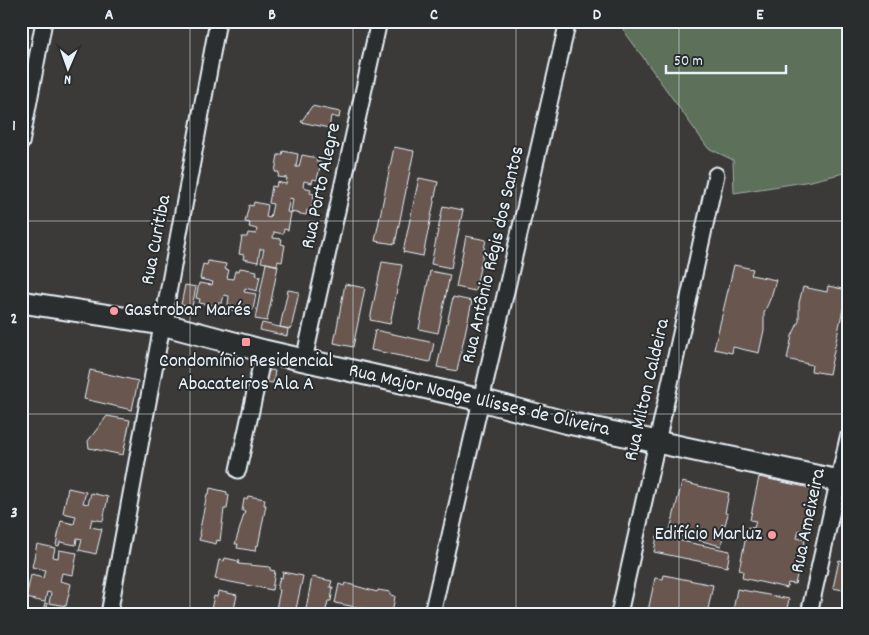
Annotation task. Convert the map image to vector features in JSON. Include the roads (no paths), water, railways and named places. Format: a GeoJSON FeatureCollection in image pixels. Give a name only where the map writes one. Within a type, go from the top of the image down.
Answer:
{"type":"FeatureCollection","features":[{"type":"Feature","properties":{"kind":"main road","name":"Rua Major Nodge Ulisses de Oliveira"},"geometry":{"type":"LineString","coordinates":[[21,302],[162,324],[264,351],[481,400],[564,422],[843,482]]}},
{"type":"Feature","properties":{"kind":"street"},"geometry":{"type":"LineString","coordinates":[[21,143],[44,21]]}},
{"type":"Feature","properties":{"kind":"street","name":"Rua Curitiba"},"geometry":{"type":"LineString","coordinates":[[109,614],[218,21]]}},
{"type":"Feature","properties":{"kind":"street","name":"Rua Porto Alegre"},"geometry":{"type":"LineString","coordinates":[[304,360],[378,21]]}},
{"type":"Feature","properties":{"kind":"street","name":"Rua Antônio Régis dos Santos"},"geometry":{"type":"LineString","coordinates":[[432,614],[568,21]]}},
{"type":"Feature","properties":{"kind":"street","name":"Rua Milton Caldeira"},"geometry":{"type":"LineString","coordinates":[[619,614],[716,175]]}},
{"type":"Feature","properties":{"kind":"street"},"geometry":{"type":"LineString","coordinates":[[238,470],[264,351]]}},
{"type":"Feature","properties":{"kind":"street","name":"Rua Ameixeira"},"geometry":{"type":"LineString","coordinates":[[809,614],[843,482],[848,438]]}},
{"type":"Feature","properties":{"kind":"place","name":"Gastrobar Marés"},"geometry":{"type":"Point","coordinates":[114,311]}},
{"type":"Feature","properties":{"kind":"place","name":"Condomínio Residencial Abacateiros Ala A"},"geometry":{"type":"Point","coordinates":[246,342]}},
{"type":"Feature","properties":{"kind":"place","name":"Edifício Marluz"},"geometry":{"type":"Point","coordinates":[772,535]}}]}
